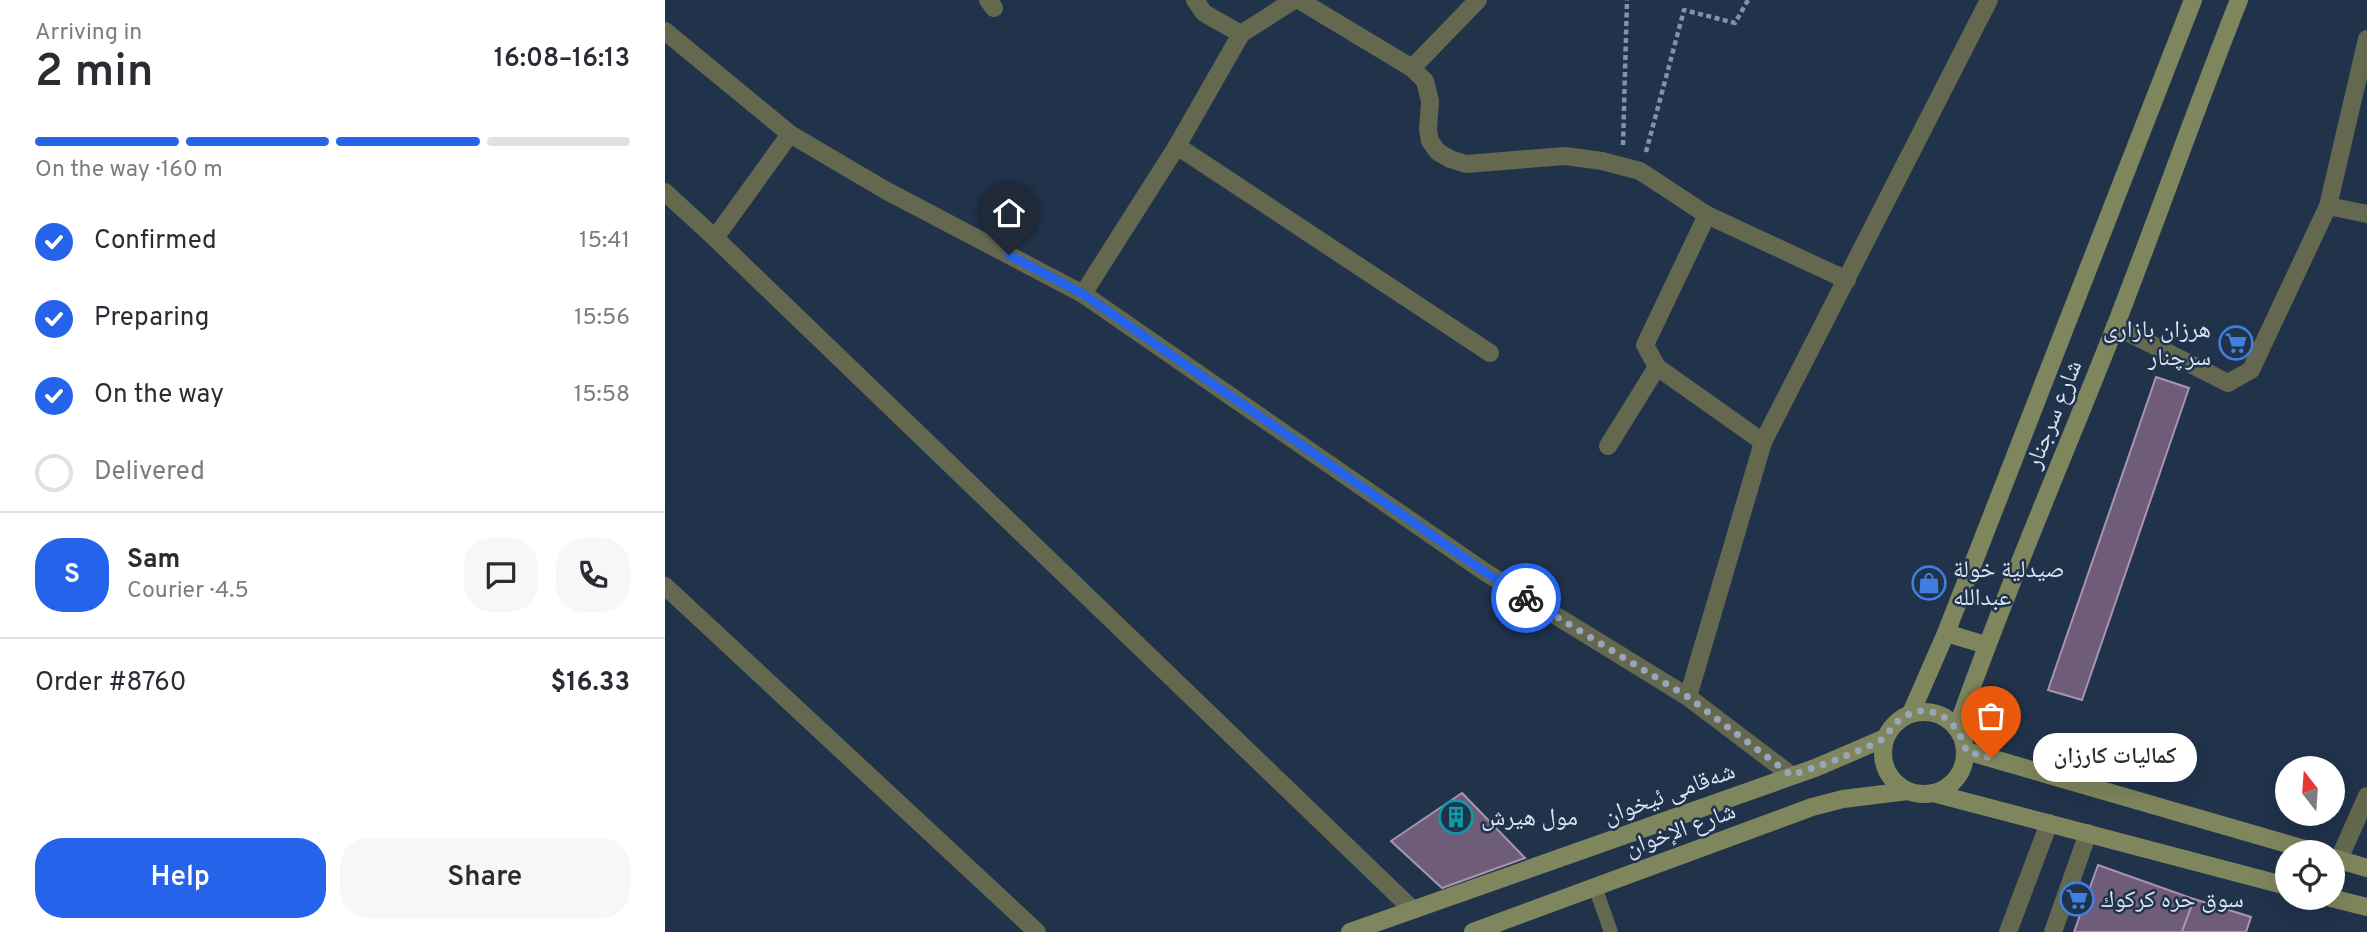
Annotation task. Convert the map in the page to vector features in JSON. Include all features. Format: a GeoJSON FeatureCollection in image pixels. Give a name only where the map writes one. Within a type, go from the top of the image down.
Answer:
{"type":"FeatureCollection","features":[{"type":"Feature","properties":{"kind":"main road","name":"شارع سرجنار"},"geometry":{"type":"LineString","coordinates":[[1911,713],[1946,633],[2193,0]]}},
{"type":"Feature","properties":{"kind":"main road","name":"شارع سرجنار"},"geometry":{"type":"LineString","coordinates":[[1957,727],[1986,645],[2115,326],[2239,0]]}},
{"type":"Feature","properties":{"kind":"main road"},"geometry":{"type":"LineString","coordinates":[[1946,633],[1986,645]]}},
{"type":"Feature","properties":{"kind":"main road"},"geometry":{"type":"LineString","coordinates":[[1911,713],[1937,713],[1957,727],[1966,751],[1960,773],[1944,789],[1921,794],[1908,791],[1889,775],[1884,764],[1885,738],[1900,719],[1911,713]]}},
{"type":"Feature","properties":{"kind":"main road","name":"شەقامی ئیخوان"},"geometry":{"type":"LineString","coordinates":[[1349,932],[1839,760],[1885,738]]}},
{"type":"Feature","properties":{"kind":"main road"},"geometry":{"type":"LineString","coordinates":[[1966,751],[2275,840]]}},
{"type":"Feature","properties":{"kind":"main road","name":"شارع الإخوان"},"geometry":{"type":"LineString","coordinates":[[1473,932],[1812,807],[1843,799],[1908,791]]}},
{"type":"Feature","properties":{"kind":"main road"},"geometry":{"type":"LineString","coordinates":[[1933,793],[2275,883]]}},
{"type":"Feature","properties":{"kind":"main road"},"geometry":{"type":"LineString","coordinates":[[2345,861],[2367,868]]}},
{"type":"Feature","properties":{"kind":"main road"},"geometry":{"type":"LineString","coordinates":[[2345,902],[2367,907]]}},
{"type":"Feature","properties":{"kind":"street"},"geometry":{"type":"LineString","coordinates":[[1195,0],[1204,13],[1241,34]]}},
{"type":"Feature","properties":{"kind":"street"},"geometry":{"type":"LineString","coordinates":[[1083,294],[1177,146],[1241,34],[1296,0],[1412,68],[1425,81],[1430,101],[1430,141],[1438,152],[1450,159],[1467,164],[1565,156],[1602,161],[1640,171],[1707,215],[1847,280]]}},
{"type":"Feature","properties":{"kind":"street"},"geometry":{"type":"LineString","coordinates":[[1412,68],[1478,0]]}},
{"type":"Feature","properties":{"kind":"street"},"geometry":{"type":"LineString","coordinates":[[1688,697],[1763,442],[1989,0]]}},
{"type":"Feature","properties":{"kind":"street"},"geometry":{"type":"LineString","coordinates":[[665,31],[790,134],[885,190],[1083,294],[1485,572],[1688,697],[1791,775]]}},
{"type":"Feature","properties":{"kind":"street"},"geometry":{"type":"LineString","coordinates":[[2115,326],[2228,383],[2251,370],[2328,206],[2367,39]]}},
{"type":"Feature","properties":{"kind":"street"},"geometry":{"type":"LineString","coordinates":[[715,238],[790,134]]}},
{"type":"Feature","properties":{"kind":"street"},"geometry":{"type":"LineString","coordinates":[[1177,146],[1490,353]]}},
{"type":"Feature","properties":{"kind":"street"},"geometry":{"type":"LineString","coordinates":[[665,192],[1413,909]]}},
{"type":"Feature","properties":{"kind":"street"},"geometry":{"type":"LineString","coordinates":[[2328,206],[2367,214]]}},
{"type":"Feature","properties":{"kind":"street"},"geometry":{"type":"LineString","coordinates":[[1707,215],[1645,345],[1657,367],[1763,442]]}},
{"type":"Feature","properties":{"kind":"street"},"geometry":{"type":"LineString","coordinates":[[1608,446],[1657,367]]}},
{"type":"Feature","properties":{"kind":"street"},"geometry":{"type":"LineString","coordinates":[[665,586],[1037,932]]}},
{"type":"Feature","properties":{"kind":"street"},"geometry":{"type":"LineString","coordinates":[[2345,840],[2367,796]]}},
{"type":"Feature","properties":{"kind":"street"},"geometry":{"type":"LineString","coordinates":[[2008,932],[2049,822]]}},
{"type":"Feature","properties":{"kind":"street"},"geometry":{"type":"LineString","coordinates":[[2053,932],[2088,833]]}},
{"type":"Feature","properties":{"kind":"lane"},"geometry":{"type":"LineString","coordinates":[[1595,887],[1611,932]]}},
{"type":"Feature","properties":{"kind":"path"},"geometry":{"type":"LineString","coordinates":[[1627,0],[1623,147],[1646,152],[1684,10],[1735,23],[1748,0]]}},
{"type":"Feature","properties":{"kind":"building"},"geometry":{"type":"Polygon","coordinates":[[[2156,377],[2189,388],[2082,700],[2048,690],[2156,377]]]}},
{"type":"Feature","properties":{"kind":"building","name":"مول هيرش"},"geometry":{"type":"Polygon","coordinates":[[[1462,793],[1525,858],[1442,888],[1391,841],[1462,793]]]}},
{"type":"Feature","properties":{"kind":"building"},"geometry":{"type":"Polygon","coordinates":[[[2098,865],[2194,899],[2182,932],[2074,932],[2098,865]]]}},
{"type":"Feature","properties":{"kind":"building"},"geometry":{"type":"Polygon","coordinates":[[[2194,899],[2251,917],[2246,932],[2182,932],[2194,899]]]}},
{"type":"Feature","properties":{"kind":"way so far"},"geometry":{"type":"LineString","coordinates":[[1526,598],[1688,697],[1791,775],[1839,760],[1885,738],[1900,719],[1911,713],[1937,713],[1948,719],[1957,727],[1966,751],[1991,758]]}},
{"type":"Feature","properties":{"kind":"place","name":"هرزان بازاری سرچنار"},"geometry":{"type":"Point","coordinates":[2236,343]}},
{"type":"Feature","properties":{"kind":"place","name":"صيدلية خولة عبدالله"},"geometry":{"type":"Point","coordinates":[1929,583]}},
{"type":"Feature","properties":{"kind":"place","name":"كمالیات كارزان"},"geometry":{"type":"Point","coordinates":[1991,758]}},
{"type":"Feature","properties":{"kind":"place","name":"مول هيرش"},"geometry":{"type":"Point","coordinates":[1456,817]}},
{"type":"Feature","properties":{"kind":"place","name":"سوق حره كركوك"},"geometry":{"type":"Point","coordinates":[2077,899]}},
{"type":"Feature","properties":{"kind":"route"},"geometry":{"type":"LineString","coordinates":[[1009,255],[1083,294],[1526,598]]}}]}
